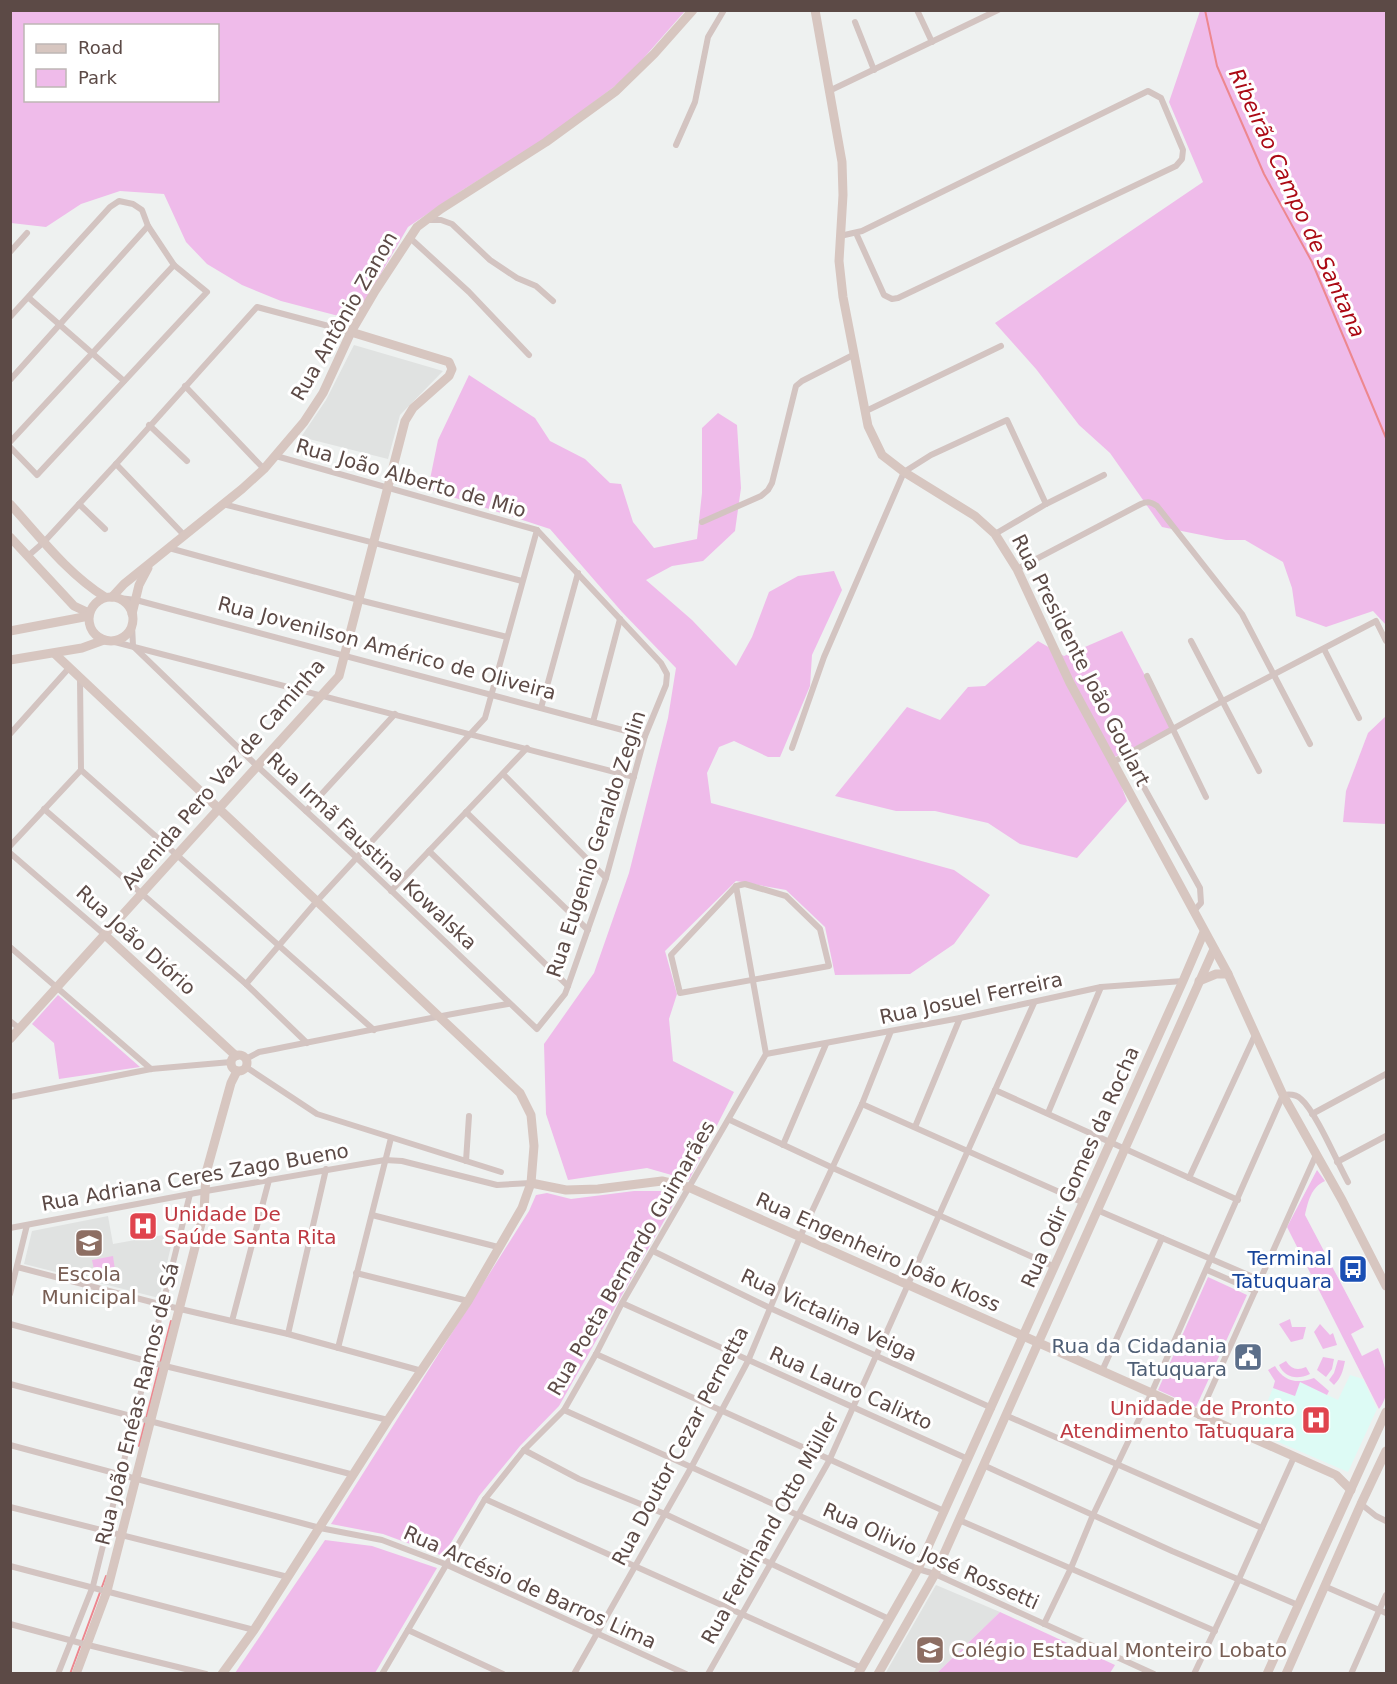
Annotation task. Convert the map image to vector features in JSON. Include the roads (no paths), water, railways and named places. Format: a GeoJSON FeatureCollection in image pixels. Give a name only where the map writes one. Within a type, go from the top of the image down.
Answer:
{"type":"FeatureCollection","features":[{"type":"Feature","properties":{"kind":"street","name":"Rua Antônio Zanon"},"geometry":{"type":"LineString","coordinates":[[112,597],[124,584],[264,469],[276,456],[304,422],[323,393],[351,332],[409,237],[425,220],[546,142],[616,91],[654,54],[693,10]]}},
{"type":"Feature","properties":{"kind":"street"},"geometry":{"type":"LineString","coordinates":[[676,145],[695,102],[708,37],[724,10]]}},
{"type":"Feature","properties":{"kind":"street","name":"Rua Presidente João Goulart"},"geometry":{"type":"LineString","coordinates":[[815,10],[842,162],[843,195],[839,261],[841,279],[868,426],[882,455],[904,472],[975,516],[995,534],[1017,569],[1070,683],[1214,949],[1283,1095],[1346,1207],[1386,1286]]}},
{"type":"Feature","properties":{"kind":"street"},"geometry":{"type":"LineString","coordinates":[[917,10],[932,42]]}},
{"type":"Feature","properties":{"kind":"street"},"geometry":{"type":"LineString","coordinates":[[830,91],[998,10]]}},
{"type":"Feature","properties":{"kind":"street"},"geometry":{"type":"LineString","coordinates":[[855,22],[874,70]]}},
{"type":"Feature","properties":{"kind":"street"},"geometry":{"type":"LineString","coordinates":[[840,236],[856,233],[1148,91],[1161,98],[1183,150],[1182,159],[1176,166],[898,298],[885,295],[856,233]]}},
{"type":"Feature","properties":{"kind":"street"},"geometry":{"type":"LineString","coordinates":[[10,317],[110,207],[119,201],[133,204],[142,210],[148,226],[174,265],[207,292],[37,475],[10,447]]}},
{"type":"Feature","properties":{"kind":"street"},"geometry":{"type":"LineString","coordinates":[[425,220],[441,220],[452,224],[490,260],[517,278],[536,286],[553,301]]}},
{"type":"Feature","properties":{"kind":"street"},"geometry":{"type":"LineString","coordinates":[[10,380],[148,226]]}},
{"type":"Feature","properties":{"kind":"street"},"geometry":{"type":"LineString","coordinates":[[10,252],[27,233]]}},
{"type":"Feature","properties":{"kind":"street"},"geometry":{"type":"LineString","coordinates":[[409,237],[469,292],[529,355]]}},
{"type":"Feature","properties":{"kind":"street"},"geometry":{"type":"LineString","coordinates":[[10,442],[174,265]]}},
{"type":"Feature","properties":{"kind":"street"},"geometry":{"type":"LineString","coordinates":[[29,298],[124,381]]}},
{"type":"Feature","properties":{"kind":"street"},"geometry":{"type":"LineString","coordinates":[[28,556],[44,542],[116,464],[257,307],[351,332]]}},
{"type":"Feature","properties":{"kind":"street","name":"Avenida Pero Vaz de Caminha"},"geometry":{"type":"LineString","coordinates":[[10,1039],[176,853],[339,676],[405,421],[413,408],[449,376],[452,369],[449,362],[351,332]]}},
{"type":"Feature","properties":{"kind":"street"},"geometry":{"type":"LineString","coordinates":[[866,411],[1001,346]]}},
{"type":"Feature","properties":{"kind":"street"},"geometry":{"type":"LineString","coordinates":[[702,522],[761,496],[768,490],[772,483],[796,386],[855,354]]}},
{"type":"Feature","properties":{"kind":"street"},"geometry":{"type":"LineString","coordinates":[[185,386],[264,469]]}},
{"type":"Feature","properties":{"kind":"street"},"geometry":{"type":"LineString","coordinates":[[792,748],[824,657],[904,472],[931,454],[1007,420],[1046,504]]}},
{"type":"Feature","properties":{"kind":"street"},"geometry":{"type":"LineString","coordinates":[[149,425],[186,461]]}},
{"type":"Feature","properties":{"kind":"street","name":"Rua João Alberto de Mio"},"geometry":{"type":"LineString","coordinates":[[276,456],[537,530],[661,663]]}},
{"type":"Feature","properties":{"kind":"street"},"geometry":{"type":"LineString","coordinates":[[116,464],[184,535]]}},
{"type":"Feature","properties":{"kind":"street"},"geometry":{"type":"LineString","coordinates":[[995,534],[1046,504],[1104,475]]}},
{"type":"Feature","properties":{"kind":"street"},"geometry":{"type":"LineString","coordinates":[[1017,569],[1147,501],[1153,503],[1158,506],[1242,614],[1310,744]]}},
{"type":"Feature","properties":{"kind":"street"},"geometry":{"type":"LineString","coordinates":[[10,504],[89,587],[130,608],[133,646]]}},
{"type":"Feature","properties":{"kind":"street"},"geometry":{"type":"LineString","coordinates":[[79,504],[105,529]]}},
{"type":"Feature","properties":{"kind":"street"},"geometry":{"type":"LineString","coordinates":[[223,504],[522,581]]}},
{"type":"Feature","properties":{"kind":"street"},"geometry":{"type":"LineString","coordinates":[[246,984],[317,901],[484,718],[537,530]]}},
{"type":"Feature","properties":{"kind":"street"},"geometry":{"type":"LineString","coordinates":[[10,537],[75,606],[89,614]]}},
{"type":"Feature","properties":{"kind":"street"},"geometry":{"type":"LineString","coordinates":[[170,548],[359,600],[507,637]]}},
{"type":"Feature","properties":{"kind":"street","name":"Rua Antônio Zanon"},"geometry":{"type":"LineString","coordinates":[[132,620],[139,585],[150,563]]}},
{"type":"Feature","properties":{"kind":"street"},"geometry":{"type":"LineString","coordinates":[[541,708],[578,573]]}},
{"type":"Feature","properties":{"kind":"street"},"geometry":{"type":"LineString","coordinates":[[112,597],[95,603],[89,614],[91,628],[99,638],[322,694],[634,777]]}},
{"type":"Feature","properties":{"kind":"street","name":"Rua Jovenilson Américo de Oliveira"},"geometry":{"type":"LineString","coordinates":[[112,597],[136,600],[645,736]]}},
{"type":"Feature","properties":{"kind":"street"},"geometry":{"type":"LineString","coordinates":[[70,619],[75,606]]}},
{"type":"Feature","properties":{"kind":"street"},"geometry":{"type":"LineString","coordinates":[[10,631],[89,614]]}},
{"type":"Feature","properties":{"kind":"street"},"geometry":{"type":"LineString","coordinates":[[593,722],[620,619]]}},
{"type":"Feature","properties":{"kind":"street"},"geometry":{"type":"LineString","coordinates":[[10,660],[55,654],[124,636],[132,620]]}},
{"type":"Feature","properties":{"kind":"street"},"geometry":{"type":"LineString","coordinates":[[1113,762],[1376,621],[1386,641]]}},
{"type":"Feature","properties":{"kind":"street"},"geometry":{"type":"LineString","coordinates":[[1191,641],[1259,771]]}},
{"type":"Feature","properties":{"kind":"street","name":"Rua Irmã Faustina Kowalska"},"geometry":{"type":"LineString","coordinates":[[133,646],[508,1004],[537,1029]]}},
{"type":"Feature","properties":{"kind":"street"},"geometry":{"type":"LineString","coordinates":[[1323,649],[1359,718]]}},
{"type":"Feature","properties":{"kind":"street"},"geometry":{"type":"LineString","coordinates":[[55,654],[520,1093],[531,1115],[534,1146],[531,1184],[522,1208],[468,1300],[388,1420],[255,1630],[222,1674]]}},
{"type":"Feature","properties":{"kind":"street","name":"Rua Eugenio Geraldo Zeglin"},"geometry":{"type":"LineString","coordinates":[[537,1029],[565,994],[606,878],[645,736],[666,685],[667,674],[661,663]]}},
{"type":"Feature","properties":{"kind":"street"},"geometry":{"type":"LineString","coordinates":[[10,734],[69,668]]}},
{"type":"Feature","properties":{"kind":"street"},"geometry":{"type":"LineString","coordinates":[[1147,676],[1206,797]]}},
{"type":"Feature","properties":{"kind":"street"},"geometry":{"type":"LineString","coordinates":[[10,846],[81,770],[80,678]]}},
{"type":"Feature","properties":{"kind":"street"},"geometry":{"type":"LineString","coordinates":[[306,811],[395,714]]}},
{"type":"Feature","properties":{"kind":"street"},"geometry":{"type":"LineString","coordinates":[[391,891],[527,748]]}},
{"type":"Feature","properties":{"kind":"street","name":"Rua Presidente João Goulart"},"geometry":{"type":"LineString","coordinates":[[1126,754],[1200,888],[1201,903],[1193,912]]}},
{"type":"Feature","properties":{"kind":"street"},"geometry":{"type":"LineString","coordinates":[[81,770],[374,1030]]}},
{"type":"Feature","properties":{"kind":"street"},"geometry":{"type":"LineString","coordinates":[[503,774],[606,878]]}},
{"type":"Feature","properties":{"kind":"street"},"geometry":{"type":"LineString","coordinates":[[44,809],[246,984],[307,1043]]}},
{"type":"Feature","properties":{"kind":"street"},"geometry":{"type":"LineString","coordinates":[[466,812],[588,930]]}},
{"type":"Feature","properties":{"kind":"street"},"geometry":{"type":"LineString","coordinates":[[429,851],[568,987]]}},
{"type":"Feature","properties":{"kind":"street","name":"Rua João Diório"},"geometry":{"type":"LineString","coordinates":[[10,853],[105,935],[233,1059]]}},
{"type":"Feature","properties":{"kind":"street"},"geometry":{"type":"LineString","coordinates":[[745,884],[786,896],[820,929],[829,966],[680,993],[671,955],[736,886],[745,884]]}},
{"type":"Feature","properties":{"kind":"street"},"geometry":{"type":"LineString","coordinates":[[736,886],[766,1054]]}},
{"type":"Feature","properties":{"kind":"street","name":"Rua Odir Gomes da Rocha"},"geometry":{"type":"LineString","coordinates":[[860,1671],[918,1569],[1184,981],[1204,932]]}},
{"type":"Feature","properties":{"kind":"street"},"geometry":{"type":"LineString","coordinates":[[10,947],[151,1069]]}},
{"type":"Feature","properties":{"kind":"street","name":"Rua Odir Gomes da Rocha"},"geometry":{"type":"LineString","coordinates":[[878,1674],[935,1574],[1214,949]]}},
{"type":"Feature","properties":{"kind":"street"},"geometry":{"type":"LineString","coordinates":[[1199,981],[1216,974],[1227,974]]}},
{"type":"Feature","properties":{"kind":"street","name":"Rua Josuel Ferreira"},"geometry":{"type":"LineString","coordinates":[[766,1054],[1035,1003],[1101,987],[1184,981]]}},
{"type":"Feature","properties":{"kind":"street"},"geometry":{"type":"LineString","coordinates":[[1048,1113],[1101,987]]}},
{"type":"Feature","properties":{"kind":"street","name":"Rua Ferdinand Otto Müller"},"geometry":{"type":"LineString","coordinates":[[708,1674],[830,1459],[1035,1003]]}},
{"type":"Feature","properties":{"kind":"street"},"geometry":{"type":"LineString","coordinates":[[233,1059],[232,1068],[242,1071],[246,1063],[259,1052],[508,1004]]}},
{"type":"Feature","properties":{"kind":"street"},"geometry":{"type":"LineString","coordinates":[[915,1127],[960,1018]]}},
{"type":"Feature","properties":{"kind":"street"},"geometry":{"type":"LineString","coordinates":[[10,1021],[20,1029]]}},
{"type":"Feature","properties":{"kind":"street","name":"Rua Doutor Cezar Pernetta"},"geometry":{"type":"LineString","coordinates":[[574,1674],[692,1466],[748,1361],[800,1237],[862,1104],[891,1031]]}},
{"type":"Feature","properties":{"kind":"street"},"geometry":{"type":"LineString","coordinates":[[1189,1178],[1256,1034]]}},
{"type":"Feature","properties":{"kind":"street"},"geometry":{"type":"LineString","coordinates":[[783,1145],[826,1044]]}},
{"type":"Feature","properties":{"kind":"street","name":"Rua Poeta Bernardo Guimarães"},"geometry":{"type":"LineString","coordinates":[[382,1674],[485,1499],[524,1450],[564,1410],[622,1303],[688,1187],[730,1120],[766,1054]]}},
{"type":"Feature","properties":{"kind":"street"},"geometry":{"type":"LineString","coordinates":[[10,1097],[151,1069],[233,1059],[241,1055],[246,1063],[317,1114],[501,1172]]}},
{"type":"Feature","properties":{"kind":"street","name":"Rua João Enéas Ramos de Sá"},"geometry":{"type":"LineString","coordinates":[[76,1674],[106,1591],[121,1535],[204,1212],[206,1173],[231,1083],[237,1071]]}},
{"type":"Feature","properties":{"kind":"street"},"geometry":{"type":"LineString","coordinates":[[1312,1114],[1386,1074]]}},
{"type":"Feature","properties":{"kind":"street"},"geometry":{"type":"LineString","coordinates":[[995,1090],[1238,1200]]}},
{"type":"Feature","properties":{"kind":"street"},"geometry":{"type":"LineString","coordinates":[[1044,1624],[1207,1270],[1283,1095],[1296,1095],[1302,1099],[1348,1182]]}},
{"type":"Feature","properties":{"kind":"street"},"geometry":{"type":"LineString","coordinates":[[862,1104],[1084,1203]]}},
{"type":"Feature","properties":{"kind":"street"},"geometry":{"type":"LineString","coordinates":[[466,1161],[469,1116]]}},
{"type":"Feature","properties":{"kind":"street"},"geometry":{"type":"LineString","coordinates":[[730,1120],[1055,1267]]}},
{"type":"Feature","properties":{"kind":"street"},"geometry":{"type":"LineString","coordinates":[[1337,1162],[1386,1136]]}},
{"type":"Feature","properties":{"kind":"street"},"geometry":{"type":"LineString","coordinates":[[338,1348],[391,1138]]}},
{"type":"Feature","properties":{"kind":"street"},"geometry":{"type":"LineString","coordinates":[[1199,1416],[1316,1155]]}},
{"type":"Feature","properties":{"kind":"street","name":"Rua Engenheiro João Kloss"},"geometry":{"type":"LineString","coordinates":[[385,1160],[402,1161],[497,1185],[531,1184],[566,1190],[662,1180],[688,1187],[1336,1475],[1351,1490]]}},
{"type":"Feature","properties":{"kind":"street","name":"Rua Adriana Ceres Zago Bueno"},"geometry":{"type":"LineString","coordinates":[[10,1228],[385,1160]]}},
{"type":"Feature","properties":{"kind":"street"},"geometry":{"type":"LineString","coordinates":[[288,1334],[326,1169]]}},
{"type":"Feature","properties":{"kind":"street"},"geometry":{"type":"LineString","coordinates":[[232,1321],[269,1180]]}},
{"type":"Feature","properties":{"kind":"street","name":"Rua João Enéas Ramos de Sá"},"geometry":{"type":"LineString","coordinates":[[58,1674],[95,1587],[190,1194]]}},
{"type":"Feature","properties":{"kind":"street"},"geometry":{"type":"LineString","coordinates":[[1097,1210],[1260,1281]]}},
{"type":"Feature","properties":{"kind":"street"},"geometry":{"type":"LineString","coordinates":[[372,1215],[498,1247]]}},
{"type":"Feature","properties":{"kind":"street"},"geometry":{"type":"LineString","coordinates":[[10,1294],[27,1225]]}},
{"type":"Feature","properties":{"kind":"street"},"geometry":{"type":"LineString","coordinates":[[1102,1371],[1162,1238]]}},
{"type":"Feature","properties":{"kind":"street","name":"Rua Victalina Veiga"},"geometry":{"type":"LineString","coordinates":[[653,1251],[770,1308],[992,1408]]}},
{"type":"Feature","properties":{"kind":"street","name":"Rua Presidente João Goulart"},"geometry":{"type":"LineString","coordinates":[[1375,1265],[1386,1277]]}},
{"type":"Feature","properties":{"kind":"street"},"geometry":{"type":"LineString","coordinates":[[18,1267],[288,1334],[422,1371]]}},
{"type":"Feature","properties":{"kind":"street"},"geometry":{"type":"LineString","coordinates":[[1207,1270],[1255,1292]]}},
{"type":"Feature","properties":{"kind":"street"},"geometry":{"type":"LineString","coordinates":[[356,1273],[468,1300]]}},
{"type":"Feature","properties":{"kind":"street","name":"Rua Lauro Calixto"},"geometry":{"type":"LineString","coordinates":[[622,1303],[968,1459]]}},
{"type":"Feature","properties":{"kind":"street"},"geometry":{"type":"LineString","coordinates":[[10,1324],[151,1362],[388,1420]]}},
{"type":"Feature","properties":{"kind":"street"},"geometry":{"type":"LineString","coordinates":[[596,1354],[944,1511]]}},
{"type":"Feature","properties":{"kind":"street"},"geometry":{"type":"LineString","coordinates":[[10,1384],[354,1475]]}},
{"type":"Feature","properties":{"kind":"street","name":"Rua Olivio José Rossetti"},"geometry":{"type":"LineString","coordinates":[[564,1410],[692,1466],[798,1516],[918,1569],[935,1574],[1154,1674]]}},
{"type":"Feature","properties":{"kind":"street"},"geometry":{"type":"LineString","coordinates":[[1267,1674],[1386,1412]]}},
{"type":"Feature","properties":{"kind":"street"},"geometry":{"type":"LineString","coordinates":[[1005,1415],[1262,1528]]}},
{"type":"Feature","properties":{"kind":"street","name":"Rua Arcésio de Barros Lima"},"geometry":{"type":"LineString","coordinates":[[10,1445],[320,1528],[382,1540],[445,1564],[686,1674]]}},
{"type":"Feature","properties":{"kind":"street"},"geometry":{"type":"LineString","coordinates":[[524,1450],[579,1479],[665,1514],[889,1619]]}},
{"type":"Feature","properties":{"kind":"street"},"geometry":{"type":"LineString","coordinates":[[1286,1674],[1386,1451]]}},
{"type":"Feature","properties":{"kind":"street"},"geometry":{"type":"LineString","coordinates":[[1194,1674],[1294,1457]]}},
{"type":"Feature","properties":{"kind":"street"},"geometry":{"type":"LineString","coordinates":[[983,1465],[1172,1551],[1298,1605]]}},
{"type":"Feature","properties":{"kind":"street"},"geometry":{"type":"LineString","coordinates":[[485,1499],[743,1614],[860,1671]]}},
{"type":"Feature","properties":{"kind":"street"},"geometry":{"type":"LineString","coordinates":[[1361,1504],[1386,1521]]}},
{"type":"Feature","properties":{"kind":"street"},"geometry":{"type":"LineString","coordinates":[[10,1507],[288,1577]]}},
{"type":"Feature","properties":{"kind":"street"},"geometry":{"type":"LineString","coordinates":[[959,1520],[1215,1631]]}},
{"type":"Feature","properties":{"kind":"street"},"geometry":{"type":"LineString","coordinates":[[1329,1538],[1334,1544],[1343,1543]]}},
{"type":"Feature","properties":{"kind":"street"},"geometry":{"type":"LineString","coordinates":[[10,1566],[255,1630]]}},
{"type":"Feature","properties":{"kind":"street"},"geometry":{"type":"LineString","coordinates":[[1324,1586],[1383,1611]]}},
{"type":"Feature","properties":{"kind":"street"},"geometry":{"type":"LineString","coordinates":[[1351,1674],[1383,1611],[1386,1595]]}},
{"type":"Feature","properties":{"kind":"street"},"geometry":{"type":"LineString","coordinates":[[10,1624],[206,1674]]}},
{"type":"Feature","properties":{"kind":"street"},"geometry":{"type":"LineString","coordinates":[[408,1630],[503,1674]]}},
{"type":"Feature","properties":{"kind":"waterway","name":"Ribeirão Campo de Santana"},"geometry":{"type":"LineString","coordinates":[[1205,10],[1217,66],[1264,174],[1312,262],[1386,438]]}},
{"type":"Feature","properties":{"kind":"waterway"},"geometry":{"type":"LineString","coordinates":[[139,1446],[171,1321]]}},
{"type":"Feature","properties":{"kind":"waterway"},"geometry":{"type":"LineString","coordinates":[[70,1674],[106,1576]]}},
{"type":"Feature","properties":{"kind":"place","name":"Unidade De Saúde Santa Rita"},"geometry":{"type":"Point","coordinates":[143,1226]}},
{"type":"Feature","properties":{"kind":"place","name":"Escola Municipal"},"geometry":{"type":"Point","coordinates":[89,1243]}},
{"type":"Feature","properties":{"kind":"place","name":"Terminal Tatuquara"},"geometry":{"type":"Point","coordinates":[1353,1269]}},
{"type":"Feature","properties":{"kind":"place","name":"Rua da Cidadania Tatuquara"},"geometry":{"type":"Point","coordinates":[1248,1357]}},
{"type":"Feature","properties":{"kind":"place","name":"Unidade de Pronto Atendimento Tatuquara"},"geometry":{"type":"Point","coordinates":[1316,1420]}},
{"type":"Feature","properties":{"kind":"place","name":"Colégio Estadual Monteiro Lobato"},"geometry":{"type":"Point","coordinates":[930,1650]}}]}
